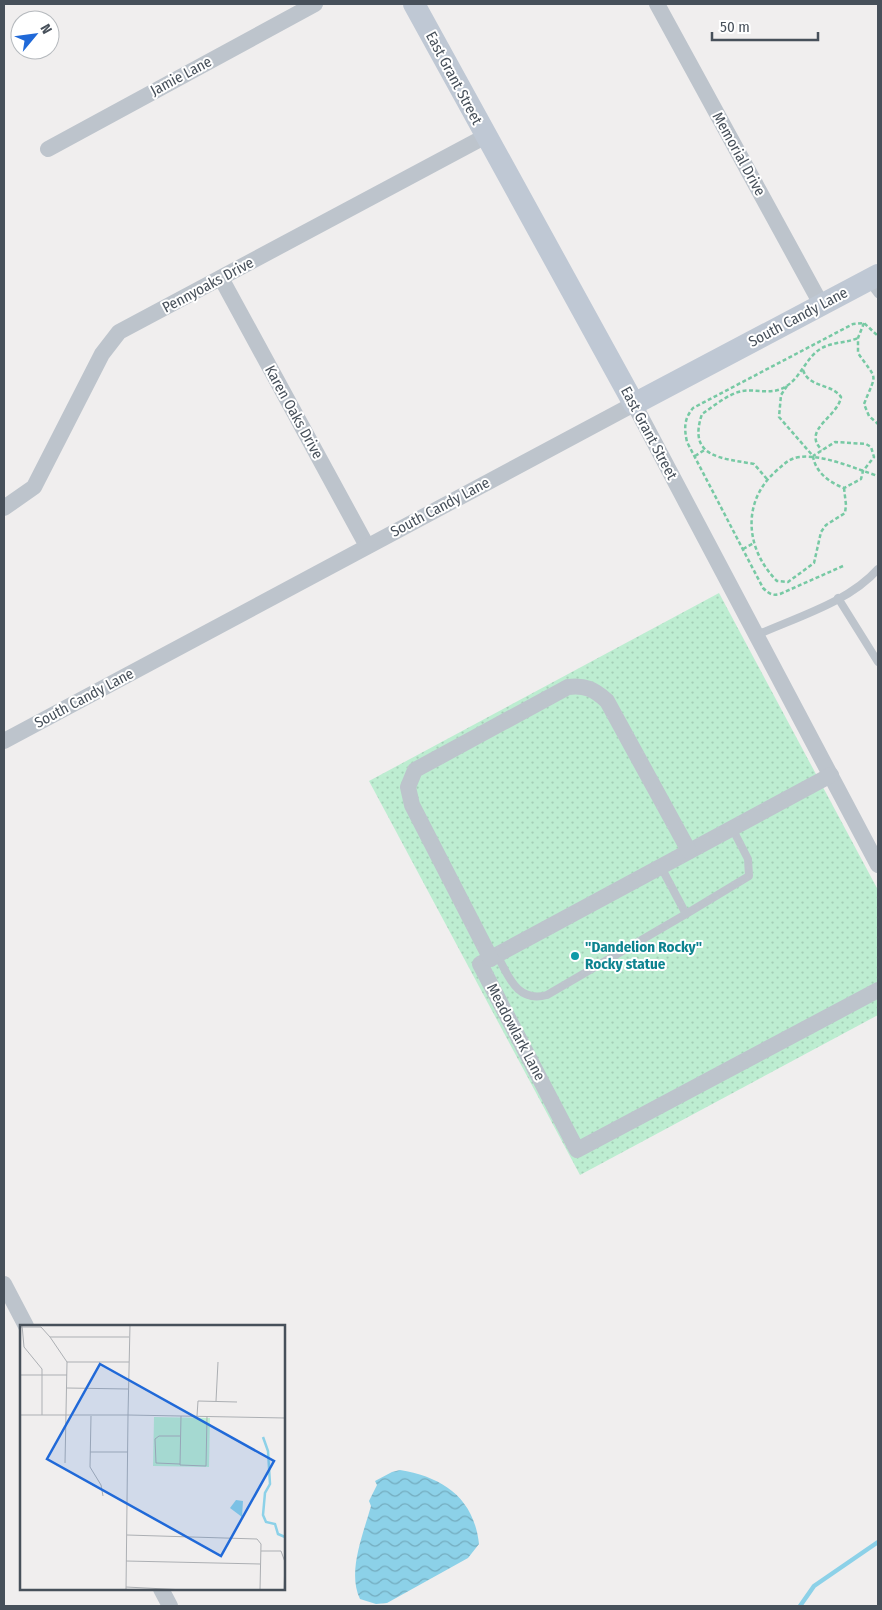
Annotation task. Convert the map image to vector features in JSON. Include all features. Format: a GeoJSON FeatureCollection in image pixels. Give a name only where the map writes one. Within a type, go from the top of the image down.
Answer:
{"type":"FeatureCollection","features":[{"type":"Feature","properties":{"kind":"main road","name":"East Grant Street"},"geometry":{"type":"LineString","coordinates":[[414,4],[634,404]]}},
{"type":"Feature","properties":{"kind":"main road","name":"South Candy Lane"},"geometry":{"type":"LineString","coordinates":[[634,404],[821,304],[875,283]]}},
{"type":"Feature","properties":{"kind":"street","name":"Jamie Lane"},"geometry":{"type":"LineString","coordinates":[[48,148],[315,4]]}},
{"type":"Feature","properties":{"kind":"street","name":"Memorial Drive"},"geometry":{"type":"LineString","coordinates":[[657,4],[821,304]]}},
{"type":"Feature","properties":{"kind":"street","name":"Pennyoaks Drive"},"geometry":{"type":"LineString","coordinates":[[4,508],[34,487],[102,354],[119,332],[486,136]]}},
{"type":"Feature","properties":{"kind":"street","name":"Karen Oaks Drive"},"geometry":{"type":"LineString","coordinates":[[221,278],[367,546]]}},
{"type":"Feature","properties":{"kind":"street","name":"South Candy Lane"},"geometry":{"type":"LineString","coordinates":[[4,741],[634,404]]}},
{"type":"Feature","properties":{"kind":"street","name":"East Grant Street"},"geometry":{"type":"LineString","coordinates":[[634,404],[878,865]]}},
{"type":"Feature","properties":{"kind":"street"},"geometry":{"type":"LineString","coordinates":[[689,852],[607,701],[584,685],[568,687],[415,770],[408,787],[412,805],[494,957],[689,852],[830,775]]}},
{"type":"Feature","properties":{"kind":"street","name":"Meadowlark Lane"},"geometry":{"type":"LineString","coordinates":[[494,957],[480,964],[577,1150],[878,990]]}},
{"type":"Feature","properties":{"kind":"street"},"geometry":{"type":"LineString","coordinates":[[4,1284],[25,1325]]}},
{"type":"Feature","properties":{"kind":"street"},"geometry":{"type":"LineString","coordinates":[[162,1590],[170,1606]]}},
{"type":"Feature","properties":{"kind":"lane"},"geometry":{"type":"LineString","coordinates":[[757,635],[838,598],[868,580],[878,569]]}},
{"type":"Feature","properties":{"kind":"lane"},"geometry":{"type":"LineString","coordinates":[[838,598],[878,662]]}},
{"type":"Feature","properties":{"kind":"lane"},"geometry":{"type":"LineString","coordinates":[[494,957],[522,994],[539,997],[547,994],[750,876],[748,859],[732,828]]}},
{"type":"Feature","properties":{"kind":"lane"},"geometry":{"type":"LineString","coordinates":[[661,867],[686,914]]}},
{"type":"Feature","properties":{"kind":"path"},"geometry":{"type":"LineString","coordinates":[[843,566],[774,596],[763,588],[687,442],[685,430],[686,416],[693,408],[853,324],[864,323],[878,336]]}},
{"type":"Feature","properties":{"kind":"path"},"geometry":{"type":"LineString","coordinates":[[864,323],[858,338],[858,353],[873,371],[875,382],[864,404],[869,416],[878,424]]}},
{"type":"Feature","properties":{"kind":"path"},"geometry":{"type":"LineString","coordinates":[[824,338],[828,345]]}},
{"type":"Feature","properties":{"kind":"path"},"geometry":{"type":"LineString","coordinates":[[813,456],[836,442],[866,444],[871,447],[874,457],[863,471],[861,480],[844,488],[832,484],[814,462],[813,456],[779,417],[781,395],[816,352],[828,345],[858,338]]}},
{"type":"Feature","properties":{"kind":"path"},"geometry":{"type":"LineString","coordinates":[[803,370],[805,378],[836,390],[841,398],[840,407],[819,426],[814,435],[816,444],[822,450]]}},
{"type":"Feature","properties":{"kind":"path"},"geometry":{"type":"LineString","coordinates":[[767,480],[754,464],[728,461],[715,457],[699,442],[697,432],[702,414],[729,397],[742,391],[765,392],[779,390],[788,386]]}},
{"type":"Feature","properties":{"kind":"path"},"geometry":{"type":"LineString","coordinates":[[726,390],[729,397]]}},
{"type":"Feature","properties":{"kind":"path"},"geometry":{"type":"LineString","coordinates":[[695,456],[706,449]]}},
{"type":"Feature","properties":{"kind":"path"},"geometry":{"type":"LineString","coordinates":[[844,488],[845,513],[826,525],[822,532],[814,564],[788,582],[777,580],[764,565],[754,543],[751,515],[756,496],[767,480],[791,459],[813,456],[878,476]]}},
{"type":"Feature","properties":{"kind":"path"},"geometry":{"type":"LineString","coordinates":[[743,549],[754,543]]}},
{"type":"Feature","properties":{"kind":"green space"},"geometry":{"type":"Polygon","coordinates":[[[719,593],[878,890],[878,1015],[580,1175],[369,781],[719,593]]]}},
{"type":"Feature","properties":{"kind":"water"},"geometry":{"type":"Polygon","coordinates":[[[400,1470],[430,1478],[454,1492],[471,1514],[479,1544],[468,1558],[387,1603],[376,1604],[360,1599],[356,1588],[355,1577],[358,1553],[371,1506],[369,1501],[377,1485],[375,1481],[400,1470]]]}},
{"type":"Feature","properties":{"kind":"waterway"},"geometry":{"type":"LineString","coordinates":[[800,1606],[814,1586],[878,1542]]}},
{"type":"Feature","properties":{"kind":"place","name":"\"Dandelion Rocky\" Rocky statue"},"geometry":{"type":"Point","coordinates":[575,956]}}]}
